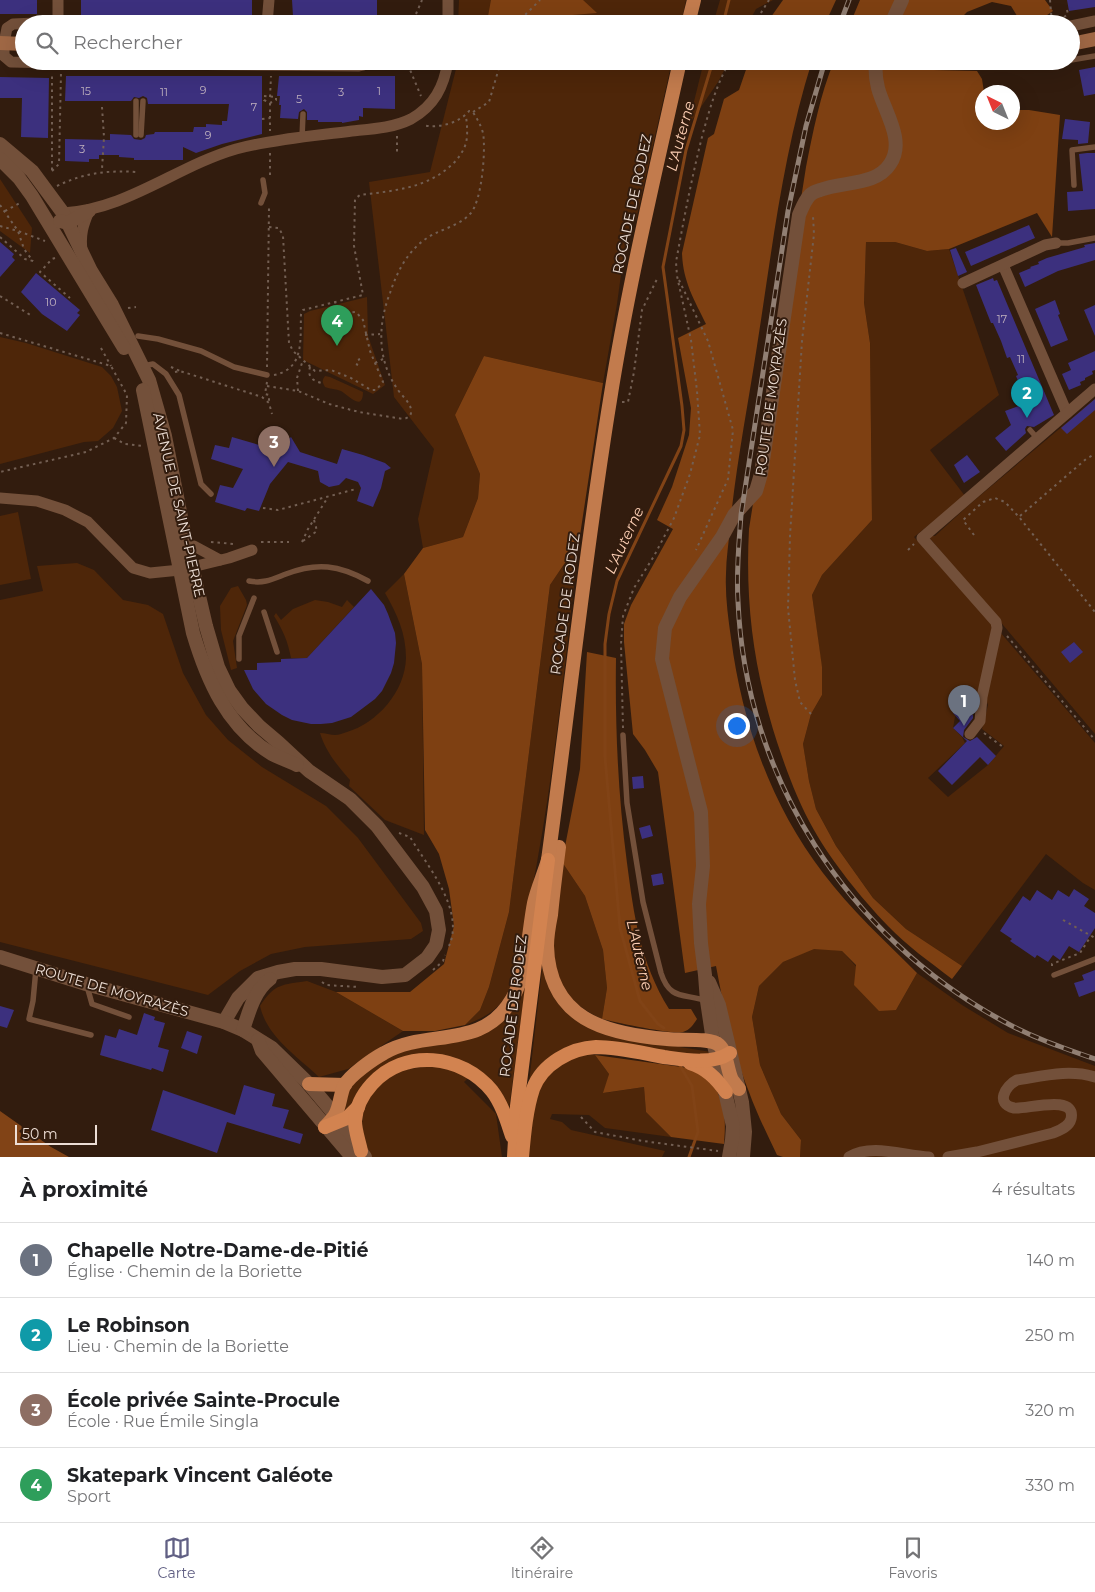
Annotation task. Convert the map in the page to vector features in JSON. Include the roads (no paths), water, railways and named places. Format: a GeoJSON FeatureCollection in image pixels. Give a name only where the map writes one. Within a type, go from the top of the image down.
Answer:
{"type":"FeatureCollection","features":[{"type":"Feature","properties":{"kind":"highway","name":"ROCADE DE RODEZ"},"geometry":{"type":"LineString","coordinates":[[514,1157],[516,1106],[548,860]]}},
{"type":"Feature","properties":{"kind":"highway"},"geometry":{"type":"LineString","coordinates":[[522,1157],[533,1088],[541,1075],[564,1055],[576,1050],[596,1047],[634,1051],[682,1060],[701,1067],[732,1091]]}},
{"type":"Feature","properties":{"kind":"highway"},"geometry":{"type":"LineString","coordinates":[[682,1060],[725,1056]]}},
{"type":"Feature","properties":{"kind":"highway"},"geometry":{"type":"LineString","coordinates":[[359,1155],[355,1121],[362,1094],[376,1079],[393,1066],[409,1061],[432,1059],[456,1064],[475,1074],[492,1091],[502,1107],[514,1140]]}},
{"type":"Feature","properties":{"kind":"highway"},"geometry":{"type":"LineString","coordinates":[[325,1127],[337,1119],[347,1118],[358,1107]]}},
{"type":"Feature","properties":{"kind":"main road"},"geometry":{"type":"LineString","coordinates":[[690,15],[694,0]]}},
{"type":"Feature","properties":{"kind":"main road"},"geometry":{"type":"LineString","coordinates":[[1080,42],[1095,39]]}},
{"type":"Feature","properties":{"kind":"main road"},"geometry":{"type":"LineString","coordinates":[[2,43],[15,44]]}},
{"type":"Feature","properties":{"kind":"main road","name":"ROCADE DE RODEZ"},"geometry":{"type":"LineString","coordinates":[[548,860],[609,402],[634,272],[678,70]]}},
{"type":"Feature","properties":{"kind":"main road"},"geometry":{"type":"LineString","coordinates":[[562,757],[569,770],[547,945],[553,983],[559,994],[576,1013],[612,1030],[660,1039],[681,1041],[713,1040]]}},
{"type":"Feature","properties":{"kind":"main road"},"geometry":{"type":"LineString","coordinates":[[337,1119],[345,1085],[360,1069],[384,1053],[402,1045],[467,1034],[479,1030],[504,1011],[518,988],[534,901],[548,860]]}},
{"type":"Feature","properties":{"kind":"main road"},"geometry":{"type":"LineString","coordinates":[[309,1084],[345,1085]]}},
{"type":"Feature","properties":{"kind":"street"},"geometry":{"type":"LineString","coordinates":[[58,0],[58,15]]}},
{"type":"Feature","properties":{"kind":"street"},"geometry":{"type":"LineString","coordinates":[[268,15],[270,0]]}},
{"type":"Feature","properties":{"kind":"street"},"geometry":{"type":"LineString","coordinates":[[448,0],[448,15]]}},
{"type":"Feature","properties":{"kind":"street"},"geometry":{"type":"LineString","coordinates":[[895,15],[902,0]]}},
{"type":"Feature","properties":{"kind":"street"},"geometry":{"type":"LineString","coordinates":[[1080,19],[1095,21]]}},
{"type":"Feature","properties":{"kind":"street"},"geometry":{"type":"LineString","coordinates":[[15,24],[7,28],[2,43],[4,56],[11,62],[15,62]]}},
{"type":"Feature","properties":{"kind":"street"},"geometry":{"type":"LineString","coordinates":[[45,217],[64,219],[89,211],[142,191],[215,156],[258,144],[400,124],[424,111],[434,101],[442,88],[446,70]]}},
{"type":"Feature","properties":{"kind":"street","name":"ROUTE DE MOYRAZÈS"},"geometry":{"type":"LineString","coordinates":[[725,1056],[713,1040],[707,1001],[700,943],[699,904],[703,866],[701,812],[662,659],[665,628],[680,598],[722,537],[734,515],[756,491],[761,474],[799,215],[803,204],[812,194],[827,187],[873,178],[884,172],[896,152],[894,135],[877,86],[876,70]]}},
{"type":"Feature","properties":{"kind":"street","name":"AVENUE DE SAINT-PIERRE"},"geometry":{"type":"LineString","coordinates":[[0,144],[32,171],[64,219],[83,257],[112,305],[150,380],[165,436],[198,649],[211,686],[234,722],[253,740],[272,754],[308,771],[350,800],[377,826],[423,887],[436,910],[439,930],[436,945],[427,958],[405,975],[382,978],[321,969],[295,969],[278,972],[258,978],[238,998],[224,1022]]}},
{"type":"Feature","properties":{"kind":"street","name":"AVENUE DE SAINT-PIERRE"},"geometry":{"type":"LineString","coordinates":[[0,159],[19,178],[45,217],[55,245],[90,290],[129,357],[145,397],[167,504],[182,549]]}},
{"type":"Feature","properties":{"kind":"street"},"geometry":{"type":"LineString","coordinates":[[83,257],[81,238],[83,225],[89,211]]}},
{"type":"Feature","properties":{"kind":"street"},"geometry":{"type":"LineString","coordinates":[[55,245],[64,219]]}},
{"type":"Feature","properties":{"kind":"street"},"geometry":{"type":"LineString","coordinates":[[963,283],[1045,245],[1056,243]]}},
{"type":"Feature","properties":{"kind":"street"},"geometry":{"type":"LineString","coordinates":[[1003,265],[1067,413]]}},
{"type":"Feature","properties":{"kind":"street"},"geometry":{"type":"LineString","coordinates":[[973,730],[981,717],[982,697],[997,628],[996,622],[922,538],[1095,389]]}},
{"type":"Feature","properties":{"kind":"street"},"geometry":{"type":"LineString","coordinates":[[0,498],[36,501],[73,514],[88,522],[133,568],[150,573],[186,569],[252,550]]}},
{"type":"Feature","properties":{"kind":"street"},"geometry":{"type":"LineString","coordinates":[[182,549],[194,546],[220,560]]}},
{"type":"Feature","properties":{"kind":"street","name":"AVENUE DE SAINT-PIERRE"},"geometry":{"type":"LineString","coordinates":[[186,569],[218,667],[230,690],[242,708],[259,726],[280,743],[308,771]]}},
{"type":"Feature","properties":{"kind":"street","name":"ROUTE DE MOYRAZÈS"},"geometry":{"type":"LineString","coordinates":[[0,957],[86,984],[224,1022],[243,1030],[272,1048],[309,1084],[337,1119],[359,1155]]}},
{"type":"Feature","properties":{"kind":"street"},"geometry":{"type":"LineString","coordinates":[[243,1030],[251,1005],[263,984],[278,972]]}},
{"type":"Feature","properties":{"kind":"street","name":"ROUTE DE MOYRAZÈS"},"geometry":{"type":"LineString","coordinates":[[705,975],[718,1005],[732,1091],[732,1157]]}},
{"type":"Feature","properties":{"kind":"street"},"geometry":{"type":"LineString","coordinates":[[258,1040],[262,1051],[325,1127],[359,1155]]}},
{"type":"Feature","properties":{"kind":"street"},"geometry":{"type":"LineString","coordinates":[[948,1157],[1053,1133],[1061,1130],[1070,1122],[1072,1117],[1068,1109],[1059,1104],[1019,1108],[1009,1106],[1003,1095],[1004,1090],[1011,1083],[1017,1080],[1059,1074],[1076,1073],[1095,1077]]}},
{"type":"Feature","properties":{"kind":"street"},"geometry":{"type":"LineString","coordinates":[[849,1157],[872,1150],[929,1157]]}},
{"type":"Feature","properties":{"kind":"lane"},"geometry":{"type":"LineString","coordinates":[[1080,58],[1095,56]]}},
{"type":"Feature","properties":{"kind":"lane"},"geometry":{"type":"LineString","coordinates":[[139,135],[140,101]]}},
{"type":"Feature","properties":{"kind":"lane"},"geometry":{"type":"LineString","coordinates":[[302,138],[303,114]]}},
{"type":"Feature","properties":{"kind":"lane"},"geometry":{"type":"LineString","coordinates":[[1074,184],[1072,150],[1095,147]]}},
{"type":"Feature","properties":{"kind":"lane"},"geometry":{"type":"LineString","coordinates":[[261,203],[267,180]]}},
{"type":"Feature","properties":{"kind":"lane"},"geometry":{"type":"LineString","coordinates":[[1056,243],[1068,243],[1095,238]]}},
{"type":"Feature","properties":{"kind":"lane"},"geometry":{"type":"LineString","coordinates":[[138,336],[158,339],[200,352],[234,367],[267,375]]}},
{"type":"Feature","properties":{"kind":"lane"},"geometry":{"type":"LineString","coordinates":[[143,366],[153,364],[166,374],[179,395],[201,484],[211,494]]}},
{"type":"Feature","properties":{"kind":"lane"},"geometry":{"type":"LineString","coordinates":[[1030,430],[1038,439]]}},
{"type":"Feature","properties":{"kind":"lane"},"geometry":{"type":"LineString","coordinates":[[249,581],[258,583],[269,582],[318,565],[355,574],[368,582]]}},
{"type":"Feature","properties":{"kind":"lane"},"geometry":{"type":"LineString","coordinates":[[239,659],[239,636],[254,598]]}},
{"type":"Feature","properties":{"kind":"lane"},"geometry":{"type":"LineString","coordinates":[[264,612],[277,652]]}},
{"type":"Feature","properties":{"kind":"lane"},"geometry":{"type":"LineString","coordinates":[[624,735],[627,802],[643,902],[662,978],[670,990],[677,995],[707,1001]]}},
{"type":"Feature","properties":{"kind":"lane"},"geometry":{"type":"LineString","coordinates":[[1054,975],[1095,959]]}},
{"type":"Feature","properties":{"kind":"lane"},"geometry":{"type":"LineString","coordinates":[[36,969],[29,1019],[91,1035]]}},
{"type":"Feature","properties":{"kind":"lane"},"geometry":{"type":"LineString","coordinates":[[86,984],[92,1004],[129,1017]]}},
{"type":"Feature","properties":{"kind":"waterway","name":"L'Auterne"},"geometry":{"type":"LineString","coordinates":[[725,15],[729,0]]}},
{"type":"Feature","properties":{"kind":"waterway","name":"L'Auterne"},"geometry":{"type":"LineString","coordinates":[[664,1028],[658,1024],[640,1001],[620,928],[605,757],[605,644],[609,614],[617,581],[681,446],[684,430],[663,267],[686,150],[710,70]]}},
{"type":"Feature","properties":{"kind":"waterway","name":"L'Auterne"},"geometry":{"type":"LineString","coordinates":[[679,1064],[692,1086],[698,1132],[689,1157]]}},
{"type":"Feature","properties":{"kind":"railway"},"geometry":{"type":"LineString","coordinates":[[843,15],[849,0]]}},
{"type":"Feature","properties":{"kind":"railway"},"geometry":{"type":"LineString","coordinates":[[822,70],[806,126],[788,211],[741,515],[738,601],[745,666],[761,729],[784,789],[815,845],[852,897],[896,944],[946,985],[1001,1020],[1035,1037],[1095,1059]]}},
{"type":"Feature","properties":{"kind":"place","name":"Skatepark Vincent Galéote"},"geometry":{"type":"Point","coordinates":[337,346]}},
{"type":"Feature","properties":{"kind":"place","name":"Le Robinson"},"geometry":{"type":"Point","coordinates":[1027,418]}},
{"type":"Feature","properties":{"kind":"place","name":"École privée Sainte-Procule"},"geometry":{"type":"Point","coordinates":[274,467]}},
{"type":"Feature","properties":{"kind":"place","name":"Chapelle Notre-Dame-de-Pitié"},"geometry":{"type":"Point","coordinates":[964,726]}}]}
